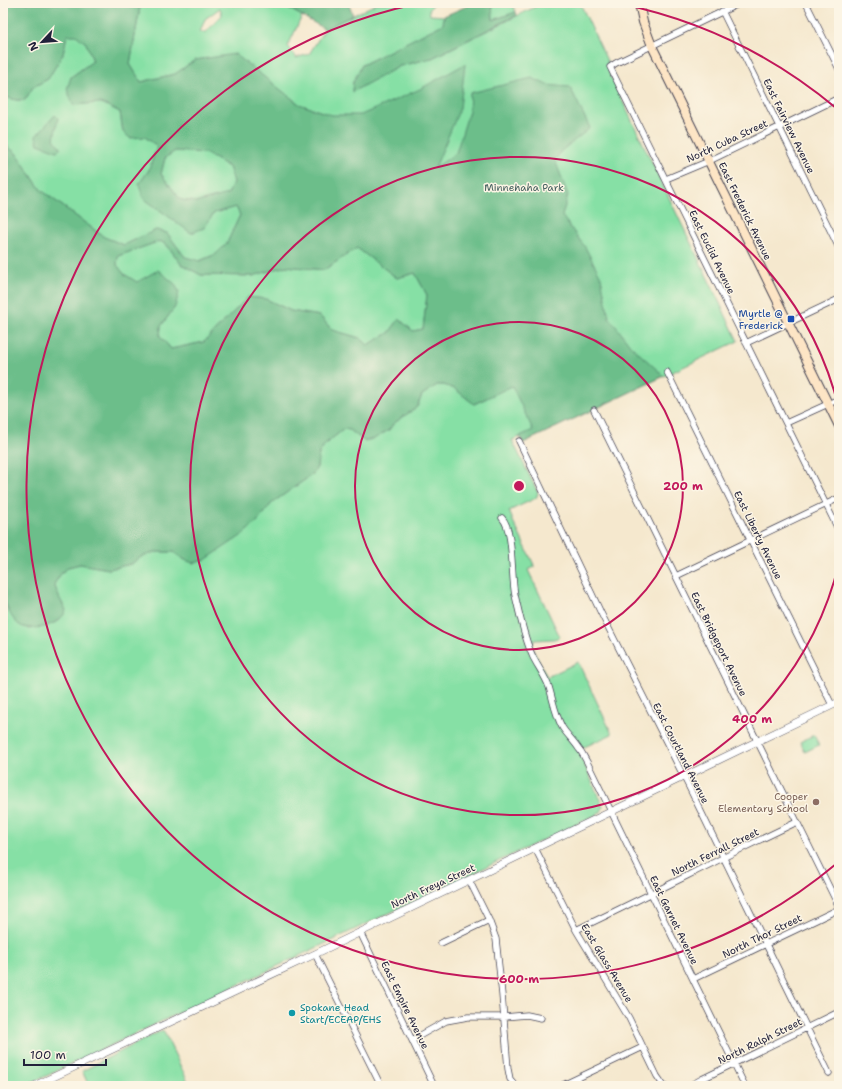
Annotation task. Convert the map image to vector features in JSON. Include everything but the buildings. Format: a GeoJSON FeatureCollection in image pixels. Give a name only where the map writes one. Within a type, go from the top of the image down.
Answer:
{"type":"FeatureCollection","features":[{"type":"Feature","properties":{"kind":"main road","name":"East Frederick Avenue"},"geometry":{"type":"LineString","coordinates":[[639,3],[643,22],[652,46],[839,426]]}},
{"type":"Feature","properties":{"kind":"street"},"geometry":{"type":"LineString","coordinates":[[652,46],[740,3]]}},
{"type":"Feature","properties":{"kind":"street"},"geometry":{"type":"LineString","coordinates":[[806,3],[839,69]]}},
{"type":"Feature","properties":{"kind":"street","name":"East Fairview Avenue"},"geometry":{"type":"LineString","coordinates":[[722,11],[839,248]]}},
{"type":"Feature","properties":{"kind":"street","name":"East Euclid Avenue"},"geometry":{"type":"LineString","coordinates":[[652,46],[610,67],[839,531]]}},
{"type":"Feature","properties":{"kind":"street","name":"North Cuba Street"},"geometry":{"type":"LineString","coordinates":[[666,179],[709,161],[839,98]]}},
{"type":"Feature","properties":{"kind":"street"},"geometry":{"type":"LineString","coordinates":[[746,343],[839,299]]}},
{"type":"Feature","properties":{"kind":"street","name":"East Liberty Avenue"},"geometry":{"type":"LineString","coordinates":[[667,372],[832,705]]}},
{"type":"Feature","properties":{"kind":"street"},"geometry":{"type":"LineString","coordinates":[[786,423],[839,399]]}},
{"type":"Feature","properties":{"kind":"street","name":"East Bridgeport Avenue"},"geometry":{"type":"LineString","coordinates":[[594,410],[839,908]]}},
{"type":"Feature","properties":{"kind":"street","name":"East Courtland Avenue"},"geometry":{"type":"LineString","coordinates":[[519,441],[601,613],[724,857],[829,1072]]}},
{"type":"Feature","properties":{"kind":"street"},"geometry":{"type":"LineString","coordinates":[[676,576],[839,498]]}},
{"type":"Feature","properties":{"kind":"street","name":"East Garnet Avenue"},"geometry":{"type":"LineString","coordinates":[[502,518],[508,529],[512,556],[514,590],[529,648],[547,683],[562,727],[580,750],[745,1086]]}},
{"type":"Feature","properties":{"kind":"street","name":"North Freya Street"},"geometry":{"type":"LineString","coordinates":[[34,1086],[315,954],[839,702]]}},
{"type":"Feature","properties":{"kind":"street","name":"North Ferrall Street"},"geometry":{"type":"LineString","coordinates":[[576,930],[798,822]]}},
{"type":"Feature","properties":{"kind":"street","name":"East Glass Avenue"},"geometry":{"type":"LineString","coordinates":[[535,848],[576,930],[629,1018],[657,1076],[664,1086]]}},
{"type":"Feature","properties":{"kind":"street"},"geometry":{"type":"LineString","coordinates":[[469,880],[489,920],[496,939],[508,1069],[510,1079],[516,1086]]}},
{"type":"Feature","properties":{"kind":"street","name":"North Thor Street"},"geometry":{"type":"LineString","coordinates":[[693,979],[839,908]]}},
{"type":"Feature","properties":{"kind":"street"},"geometry":{"type":"LineString","coordinates":[[442,943],[489,920]]}},
{"type":"Feature","properties":{"kind":"street","name":"East Empire Avenue"},"geometry":{"type":"LineString","coordinates":[[360,932],[434,1086]]}},
{"type":"Feature","properties":{"kind":"street"},"geometry":{"type":"LineString","coordinates":[[315,954],[381,1086]]}},
{"type":"Feature","properties":{"kind":"street","name":"North Ralph Street"},"geometry":{"type":"LineString","coordinates":[[689,1086],[839,1012]]}},
{"type":"Feature","properties":{"kind":"street"},"geometry":{"type":"LineString","coordinates":[[412,1040],[446,1022],[468,1017],[504,1017],[527,1015],[541,1018]]}},
{"type":"Feature","properties":{"kind":"street"},"geometry":{"type":"LineString","coordinates":[[561,1086],[643,1047]]}},
{"type":"Feature","properties":{"kind":"green space","name":"Minnehaha Park"},"geometry":{"type":"Polygon","coordinates":[[[3,3],[132,3],[140,7],[130,64],[141,82],[175,74],[195,60],[235,54],[299,104],[331,115],[361,115],[420,89],[465,64],[460,108],[435,168],[456,153],[469,111],[470,93],[532,78],[547,85],[570,87],[590,128],[561,151],[555,160],[568,195],[562,216],[585,247],[601,277],[609,317],[630,345],[664,376],[523,443],[520,436],[533,430],[512,386],[474,404],[455,389],[444,385],[437,385],[422,395],[417,407],[393,424],[389,430],[374,439],[364,441],[350,430],[344,429],[325,444],[319,453],[317,467],[313,474],[272,503],[257,522],[241,536],[205,560],[193,563],[185,560],[173,552],[156,552],[141,557],[131,564],[109,569],[80,564],[68,567],[54,584],[66,610],[63,615],[52,624],[37,628],[23,627],[13,618],[3,596],[3,143],[16,153],[41,190],[104,237],[124,245],[156,230],[167,233],[185,257],[200,261],[216,254],[227,243],[240,215],[236,207],[214,213],[204,228],[191,233],[143,198],[139,184],[149,170],[157,146],[145,137],[130,138],[123,132],[120,112],[101,103],[73,105],[67,89],[71,77],[93,61],[86,43],[76,35],[67,35],[63,54],[48,79],[33,87],[25,100],[16,100],[3,96],[3,3]],[[175,151],[165,158],[161,174],[181,200],[198,202],[228,194],[234,182],[229,167],[205,153],[175,151]],[[160,241],[118,256],[117,265],[124,274],[137,282],[158,270],[175,284],[179,292],[175,307],[161,326],[160,336],[171,349],[204,342],[248,297],[266,299],[291,311],[320,316],[332,330],[360,338],[368,345],[389,333],[399,319],[413,331],[423,329],[427,295],[415,273],[397,278],[357,248],[324,270],[286,266],[253,276],[201,275],[181,264],[167,245],[160,241]]]}},
{"type":"Feature","properties":{"kind":"green space","name":"Minnehaha Park"},"geometry":{"type":"Polygon","coordinates":[[[132,3],[279,3],[302,16],[288,46],[296,58],[309,54],[325,29],[378,3],[434,3],[429,10],[430,15],[444,16],[444,24],[362,65],[353,82],[352,91],[400,66],[432,58],[543,3],[580,3],[610,67],[609,73],[738,341],[523,443],[520,437],[512,440],[538,493],[536,498],[509,511],[535,567],[528,570],[560,637],[554,639],[535,640],[531,645],[547,677],[578,662],[612,734],[578,750],[603,807],[600,813],[25,1086],[8,1086],[3,1076],[3,596],[8,611],[28,629],[44,627],[59,621],[59,597],[54,584],[68,567],[80,564],[109,569],[131,564],[141,557],[156,552],[173,552],[185,560],[257,522],[272,503],[313,474],[317,467],[319,453],[325,444],[344,429],[350,430],[364,441],[389,430],[393,424],[417,407],[422,395],[437,385],[444,385],[455,389],[474,404],[487,398],[325,113],[299,104],[234,55],[195,60],[175,74],[141,82],[130,64],[140,7],[132,3]],[[220,8],[205,19],[200,32],[206,32],[222,15],[220,8]]]}},
{"type":"Feature","properties":{"kind":"green space"},"geometry":{"type":"Polygon","coordinates":[[[279,3],[348,3],[353,15],[325,29],[279,3]]]}},
{"type":"Feature","properties":{"kind":"green space"},"geometry":{"type":"Polygon","coordinates":[[[474,3],[492,3],[493,20],[516,12],[517,15],[432,58],[400,66],[352,92],[353,82],[362,65],[443,24],[444,16],[474,3]]]}},
{"type":"Feature","properties":{"kind":"green space"},"geometry":{"type":"Polygon","coordinates":[[[492,3],[512,3],[516,12],[493,20],[492,3]]]}},
{"type":"Feature","properties":{"kind":"green space"},"geometry":{"type":"Polygon","coordinates":[[[76,34],[86,43],[93,61],[71,77],[73,105],[101,102],[120,112],[123,132],[145,137],[157,146],[149,170],[139,184],[204,228],[214,213],[236,207],[240,215],[227,243],[216,254],[199,261],[185,257],[167,233],[156,230],[124,245],[104,237],[41,190],[16,153],[3,143],[3,96],[16,100],[25,100],[33,87],[48,79],[63,54],[67,35],[76,34]]]}},
{"type":"Feature","properties":{"kind":"green space"},"geometry":{"type":"Polygon","coordinates":[[[55,115],[58,118],[54,139],[61,148],[57,151],[38,144],[36,136],[55,115]]]}},
{"type":"Feature","properties":{"kind":"green space"},"geometry":{"type":"Polygon","coordinates":[[[175,151],[205,153],[229,167],[234,181],[228,194],[198,202],[181,200],[161,174],[165,158],[175,151]]]}},
{"type":"Feature","properties":{"kind":"green space"},"geometry":{"type":"Polygon","coordinates":[[[160,241],[167,245],[181,264],[201,275],[253,276],[286,266],[324,270],[357,248],[397,278],[415,273],[427,295],[423,329],[413,331],[399,319],[389,333],[368,345],[360,338],[332,330],[320,316],[291,311],[266,299],[248,297],[204,342],[171,349],[160,336],[161,326],[175,307],[124,274],[117,265],[118,256],[160,241]]]}},
{"type":"Feature","properties":{"kind":"green space"},"geometry":{"type":"Polygon","coordinates":[[[814,735],[819,745],[805,752],[800,742],[814,735]]]}},
{"type":"Feature","properties":{"kind":"green space"},"geometry":{"type":"Polygon","coordinates":[[[163,1030],[190,1086],[89,1086],[82,1071],[163,1030]]]}},
{"type":"Feature","properties":{"kind":"place","name":"Myrtle @ Frederick"},"geometry":{"type":"Point","coordinates":[791,319]}},
{"type":"Feature","properties":{"kind":"place","name":"Cooper Elementary School"},"geometry":{"type":"Point","coordinates":[816,802]}},
{"type":"Feature","properties":{"kind":"place","name":"Spokane Head Start/ECEAP/EHS"},"geometry":{"type":"Point","coordinates":[292,1013]}}]}
